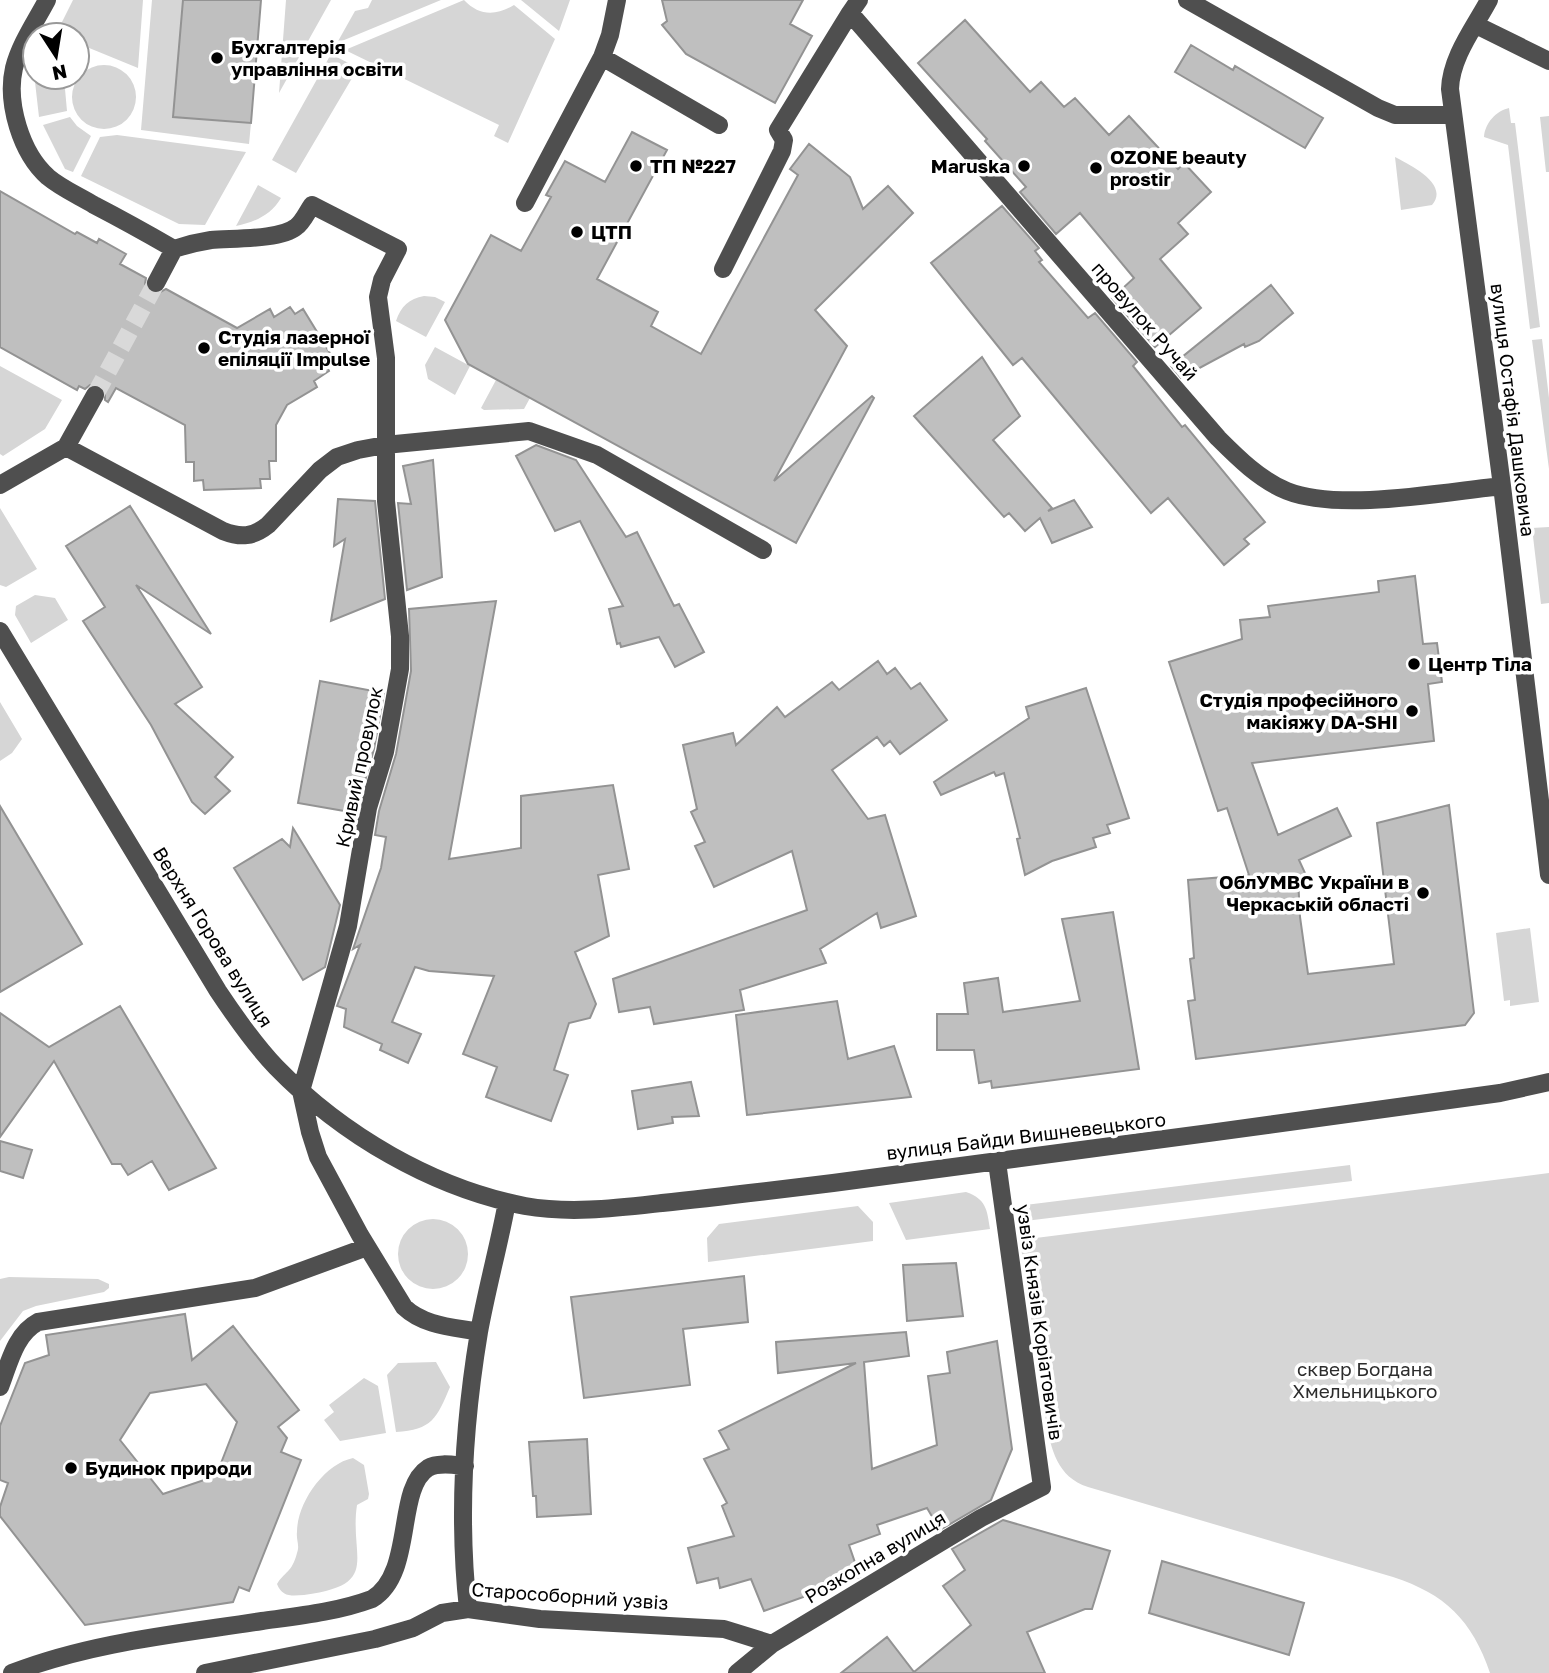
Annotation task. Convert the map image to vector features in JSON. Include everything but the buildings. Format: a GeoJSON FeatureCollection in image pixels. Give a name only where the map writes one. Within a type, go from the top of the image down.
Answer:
{"type":"FeatureCollection","features":[{"type":"Feature","properties":{"kind":"street"},"geometry":{"type":"LineString","coordinates":[[47,0],[14,67],[12,89],[21,134],[32,156],[47,176],[174,249],[156,283]]}},
{"type":"Feature","properties":{"kind":"street"},"geometry":{"type":"LineString","coordinates":[[525,203],[602,57],[610,36],[617,0]]}},
{"type":"Feature","properties":{"kind":"street"},"geometry":{"type":"LineString","coordinates":[[1187,0],[1378,108],[1395,115],[1453,115]]}},
{"type":"Feature","properties":{"kind":"street","name":"вулиця Остафія Дашковича"},"geometry":{"type":"LineString","coordinates":[[1489,0],[1450,74],[1549,876]]}},
{"type":"Feature","properties":{"kind":"street"},"geometry":{"type":"LineString","coordinates":[[723,269],[782,151],[784,140],[778,130],[854,7]]}},
{"type":"Feature","properties":{"kind":"street","name":"провулок Ручай"},"geometry":{"type":"LineString","coordinates":[[854,7],[1218,438],[1263,477],[1302,496],[1338,500],[1502,486]]}},
{"type":"Feature","properties":{"kind":"street"},"geometry":{"type":"LineString","coordinates":[[1476,25],[1549,61]]}},
{"type":"Feature","properties":{"kind":"street"},"geometry":{"type":"LineString","coordinates":[[602,57],[719,125]]}},
{"type":"Feature","properties":{"kind":"street","name":"Кривий провулок"},"geometry":{"type":"LineString","coordinates":[[174,249],[199,242],[285,233],[301,223],[312,205],[398,250],[382,280],[378,296],[386,358],[386,501],[400,636],[400,669],[385,752],[368,808],[348,926],[301,1091]]}},
{"type":"Feature","properties":{"kind":"street"},"geometry":{"type":"LineString","coordinates":[[0,485],[66,447],[95,394]]}},
{"type":"Feature","properties":{"kind":"street"},"geometry":{"type":"LineString","coordinates":[[66,447],[223,531],[235,536],[247,536],[268,525],[320,470],[337,457],[385,445],[516,431],[540,434],[597,455],[763,550]]}},
{"type":"Feature","properties":{"kind":"street","name":"Верхня Горова вулиця"},"geometry":{"type":"LineString","coordinates":[[0,631],[218,991],[255,1044],[301,1091],[380,1148],[443,1180],[507,1202]]}},
{"type":"Feature","properties":{"kind":"street","name":"вулиця Байди Вишневецького"},"geometry":{"type":"LineString","coordinates":[[507,1202],[554,1209],[631,1207],[997,1162],[1500,1093],[1549,1082]]}},
{"type":"Feature","properties":{"kind":"street"},"geometry":{"type":"LineString","coordinates":[[301,1091],[318,1157],[396,1296],[411,1314],[432,1323],[479,1332]]}},
{"type":"Feature","properties":{"kind":"street","name":"узвіз Князів Коріатовичів"},"geometry":{"type":"LineString","coordinates":[[997,1162],[1042,1487]]}},
{"type":"Feature","properties":{"kind":"street"},"geometry":{"type":"LineString","coordinates":[[468,1609],[463,1564],[466,1466],[479,1332],[507,1202]]}},
{"type":"Feature","properties":{"kind":"street"},"geometry":{"type":"LineString","coordinates":[[0,1387],[19,1340],[29,1327],[38,1322],[256,1288],[367,1247]]}},
{"type":"Feature","properties":{"kind":"street"},"geometry":{"type":"LineString","coordinates":[[12,1673],[65,1655],[101,1647],[297,1616],[372,1599],[381,1594],[389,1584],[397,1566],[417,1479],[428,1468],[440,1465],[466,1466]]}},
{"type":"Feature","properties":{"kind":"street","name":"Розкопна вулиця"},"geometry":{"type":"LineString","coordinates":[[737,1673],[772,1643],[981,1518],[1042,1487]]}},
{"type":"Feature","properties":{"kind":"street","name":"Старособорний узвіз"},"geometry":{"type":"LineString","coordinates":[[205,1673],[375,1639],[413,1628],[442,1613],[468,1609],[540,1619],[723,1629],[772,1643]]}},
{"type":"Feature","properties":{"kind":"green space"},"geometry":{"type":"Polygon","coordinates":[[[73,0],[143,0],[138,68],[91,49],[91,21],[62,21],[73,0]]]}},
{"type":"Feature","properties":{"kind":"green space"},"geometry":{"type":"Polygon","coordinates":[[[152,0],[183,0],[173,117],[251,123],[249,144],[141,130],[152,0]]]}},
{"type":"Feature","properties":{"kind":"green space"},"geometry":{"type":"Polygon","coordinates":[[[286,0],[331,0],[279,93],[286,0]]]}},
{"type":"Feature","properties":{"kind":"green space"},"geometry":{"type":"Polygon","coordinates":[[[372,0],[441,0],[337,43],[355,11],[368,8],[372,0]]]}},
{"type":"Feature","properties":{"kind":"green space"},"geometry":{"type":"Polygon","coordinates":[[[464,0],[476,9],[488,13],[514,5],[555,39],[508,143],[494,136],[499,125],[345,50],[464,0]]]}},
{"type":"Feature","properties":{"kind":"green space"},"geometry":{"type":"Polygon","coordinates":[[[521,0],[570,0],[559,31],[521,0]]]}},
{"type":"Feature","properties":{"kind":"green space"},"geometry":{"type":"Polygon","coordinates":[[[331,54],[358,68],[296,173],[272,160],[331,54]]]}},
{"type":"Feature","properties":{"kind":"green space"},"geometry":{"type":"Polygon","coordinates":[[[104,65],[127,74],[135,91],[135,103],[127,120],[104,129],[81,120],[72,97],[73,91],[91,91],[91,68],[104,65]]]}},
{"type":"Feature","properties":{"kind":"green space"},"geometry":{"type":"Polygon","coordinates":[[[36,91],[65,91],[67,111],[39,117],[36,91]]]}},
{"type":"Feature","properties":{"kind":"green space"},"geometry":{"type":"Polygon","coordinates":[[[1509,108],[1511,123],[1515,123],[1540,327],[1530,329],[1508,145],[1484,137],[1492,118],[1509,108]]]}},
{"type":"Feature","properties":{"kind":"green space"},"geometry":{"type":"Polygon","coordinates":[[[1549,116],[1549,172],[1546,172],[1540,117],[1549,116]]]}},
{"type":"Feature","properties":{"kind":"green space"},"geometry":{"type":"Polygon","coordinates":[[[70,117],[91,136],[73,172],[65,169],[43,125],[70,117]]]}},
{"type":"Feature","properties":{"kind":"green space"},"geometry":{"type":"Polygon","coordinates":[[[117,135],[246,152],[205,225],[179,224],[81,176],[100,137],[117,135]]]}},
{"type":"Feature","properties":{"kind":"green space"},"geometry":{"type":"Polygon","coordinates":[[[1395,157],[1418,170],[1432,183],[1436,197],[1432,205],[1401,210],[1395,157]]]}},
{"type":"Feature","properties":{"kind":"green space"},"geometry":{"type":"Polygon","coordinates":[[[258,185],[281,198],[262,217],[236,226],[258,185]]]}},
{"type":"Feature","properties":{"kind":"green space"},"geometry":{"type":"Polygon","coordinates":[[[424,296],[445,302],[426,337],[396,321],[406,304],[424,296]]]}},
{"type":"Feature","properties":{"kind":"green space"},"geometry":{"type":"Polygon","coordinates":[[[1542,339],[1549,398],[1549,469],[1532,340],[1542,339]]]}},
{"type":"Feature","properties":{"kind":"green space"},"geometry":{"type":"Polygon","coordinates":[[[435,347],[470,366],[455,395],[428,379],[425,365],[435,347]]]}},
{"type":"Feature","properties":{"kind":"green space"},"geometry":{"type":"Polygon","coordinates":[[[0,366],[62,400],[45,429],[3,456],[0,454],[0,366]]]}},
{"type":"Feature","properties":{"kind":"green space"},"geometry":{"type":"Polygon","coordinates":[[[496,380],[530,398],[524,409],[481,408],[496,380]]]}},
{"type":"Feature","properties":{"kind":"green space"},"geometry":{"type":"Polygon","coordinates":[[[0,508],[37,569],[6,587],[0,585],[0,508]]]}},
{"type":"Feature","properties":{"kind":"green space"},"geometry":{"type":"Polygon","coordinates":[[[1549,527],[1549,603],[1541,604],[1532,528],[1549,527]]]}},
{"type":"Feature","properties":{"kind":"green space"},"geometry":{"type":"Polygon","coordinates":[[[35,595],[55,598],[68,620],[31,643],[15,615],[16,606],[35,595]]]}},
{"type":"Feature","properties":{"kind":"green space"},"geometry":{"type":"Polygon","coordinates":[[[0,702],[22,739],[12,753],[0,761],[0,702]]]}},
{"type":"Feature","properties":{"kind":"green space"},"geometry":{"type":"Polygon","coordinates":[[[1530,928],[1539,1002],[1510,1006],[1510,1000],[1504,1001],[1496,933],[1530,928]]]}},
{"type":"Feature","properties":{"kind":"green space"},"geometry":{"type":"Polygon","coordinates":[[[1350,1165],[1352,1181],[1017,1222],[1017,1206],[1350,1165]]]}},
{"type":"Feature","properties":{"kind":"green space","name":"сквер Богдана Хмельницького"},"geometry":{"type":"Polygon","coordinates":[[[1549,1173],[1549,1673],[1490,1673],[1475,1638],[1454,1611],[1428,1592],[1411,1584],[1088,1487],[1069,1476],[1057,1461],[1046,1421],[1020,1240],[1549,1173]]]}},
{"type":"Feature","properties":{"kind":"green space"},"geometry":{"type":"Polygon","coordinates":[[[966,1192],[982,1202],[990,1229],[906,1240],[889,1203],[966,1192]]]}},
{"type":"Feature","properties":{"kind":"green space"},"geometry":{"type":"Polygon","coordinates":[[[858,1206],[873,1222],[873,1241],[708,1262],[707,1238],[719,1224],[858,1206]]]}},
{"type":"Feature","properties":{"kind":"green space"},"geometry":{"type":"Polygon","coordinates":[[[426,1219],[440,1219],[453,1225],[462,1234],[468,1254],[466,1267],[458,1279],[440,1289],[426,1289],[413,1283],[404,1274],[398,1261],[398,1247],[404,1234],[413,1225],[426,1219]]]}},
{"type":"Feature","properties":{"kind":"green space"},"geometry":{"type":"Polygon","coordinates":[[[0,1279],[98,1279],[109,1284],[109,1288],[104,1292],[23,1311],[0,1341],[0,1279]]]}},
{"type":"Feature","properties":{"kind":"green space"},"geometry":{"type":"Polygon","coordinates":[[[436,1362],[450,1387],[437,1414],[425,1425],[396,1432],[387,1375],[398,1363],[436,1362]]]}},
{"type":"Feature","properties":{"kind":"green space"},"geometry":{"type":"Polygon","coordinates":[[[364,1378],[378,1386],[386,1433],[340,1441],[324,1420],[334,1412],[329,1405],[364,1378]]]}},
{"type":"Feature","properties":{"kind":"green space"},"geometry":{"type":"Polygon","coordinates":[[[353,1458],[364,1465],[369,1494],[368,1499],[357,1505],[357,1566],[353,1576],[344,1584],[328,1590],[299,1595],[284,1593],[277,1584],[295,1560],[298,1521],[307,1497],[332,1468],[353,1458]]]}},
{"type":"Feature","properties":{"kind":"tunnel"},"geometry":{"type":"LineString","coordinates":[[95,395],[156,283]]}},
{"type":"Feature","properties":{"kind":"place","name":"Бухгалтерія управління освіти"},"geometry":{"type":"Point","coordinates":[217,58]}},
{"type":"Feature","properties":{"kind":"place","name":"ТП №227"},"geometry":{"type":"Point","coordinates":[636,166]}},
{"type":"Feature","properties":{"kind":"place","name":"Maruska"},"geometry":{"type":"Point","coordinates":[1024,166]}},
{"type":"Feature","properties":{"kind":"place","name":"OZONE beauty prostir"},"geometry":{"type":"Point","coordinates":[1096,168]}},
{"type":"Feature","properties":{"kind":"place","name":"ЦТП"},"geometry":{"type":"Point","coordinates":[577,232]}},
{"type":"Feature","properties":{"kind":"place","name":"Студія лазерної епіляції Impulse"},"geometry":{"type":"Point","coordinates":[204,348]}},
{"type":"Feature","properties":{"kind":"place","name":"Центр Тіла"},"geometry":{"type":"Point","coordinates":[1414,664]}},
{"type":"Feature","properties":{"kind":"place","name":"Студія професійного макіяжу DA-SHI"},"geometry":{"type":"Point","coordinates":[1412,711]}},
{"type":"Feature","properties":{"kind":"place","name":"ОблУМВС України в Черкаській області"},"geometry":{"type":"Point","coordinates":[1423,893]}},
{"type":"Feature","properties":{"kind":"place","name":"Будинок природи"},"geometry":{"type":"Point","coordinates":[71,1468]}}]}
